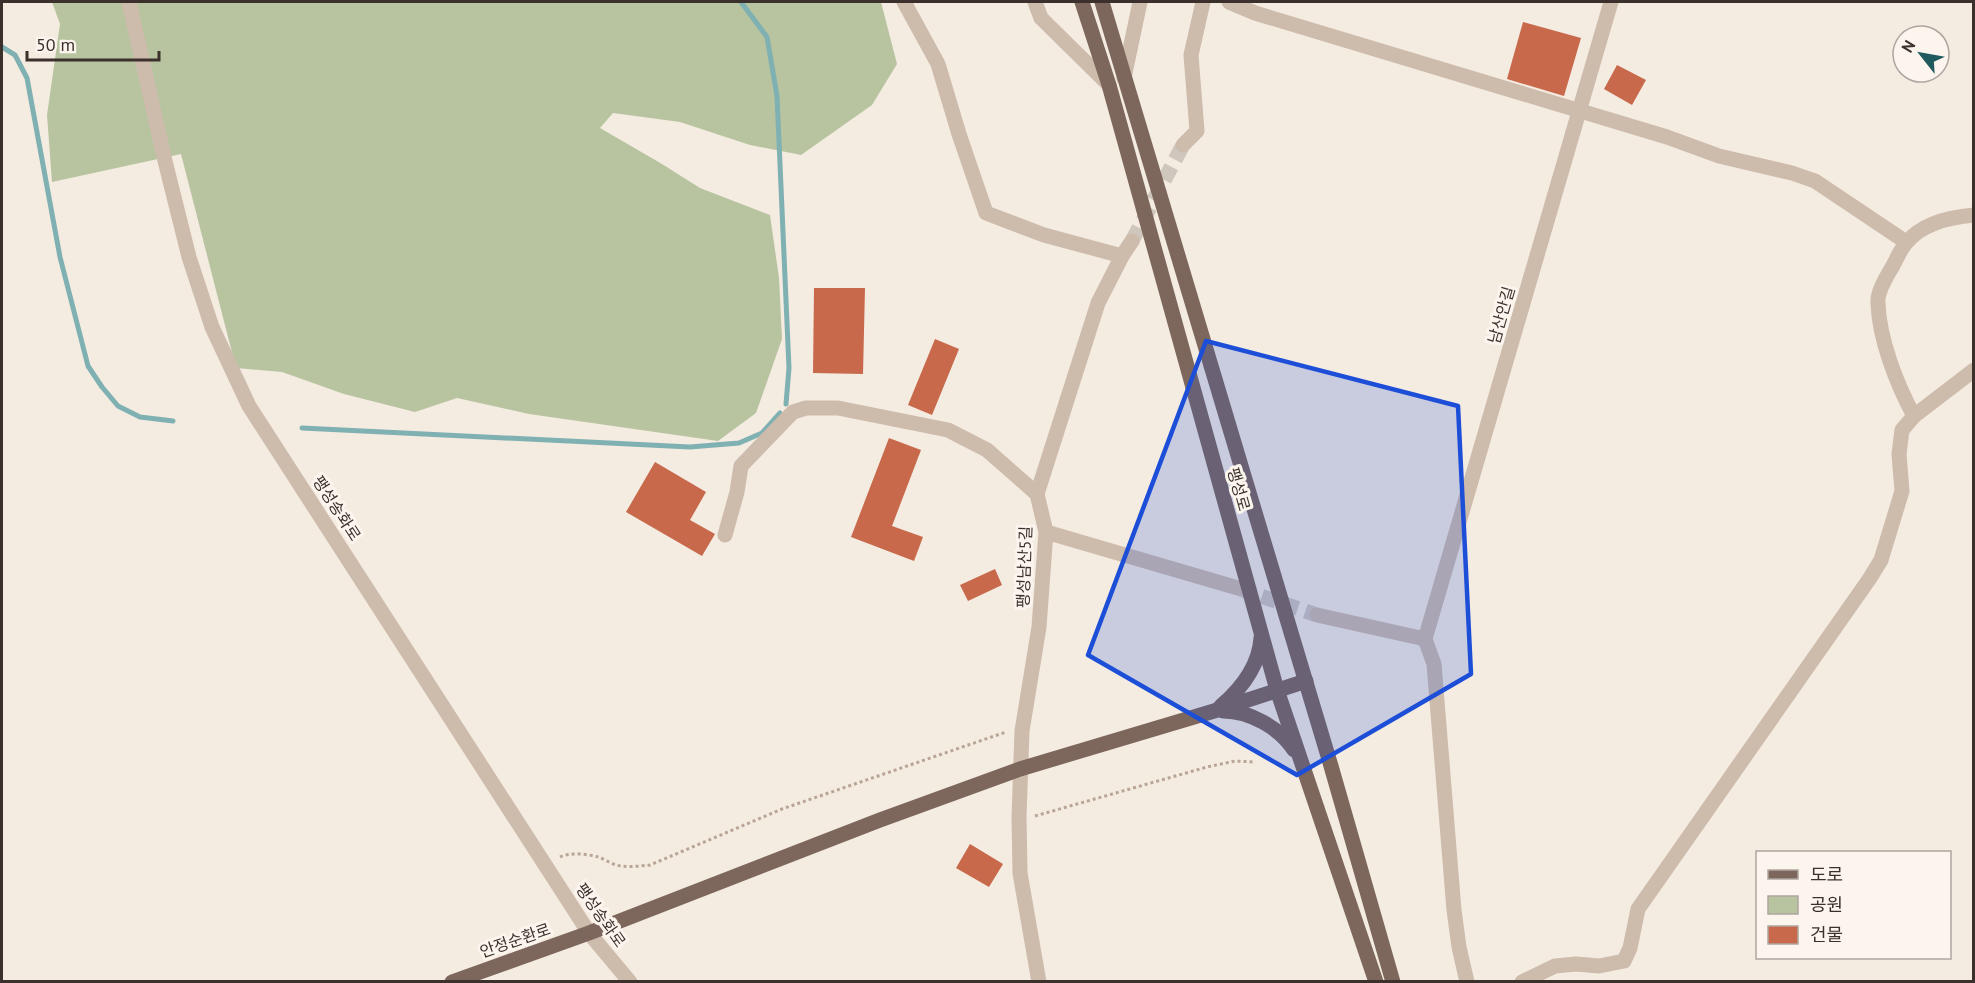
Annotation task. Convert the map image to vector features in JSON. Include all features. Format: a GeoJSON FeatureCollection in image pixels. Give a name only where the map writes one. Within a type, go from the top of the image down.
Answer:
{"type":"FeatureCollection","features":[{"type":"Feature","properties":{"kind":"main road","name":"팽성로"},"geometry":{"type":"LineString","coordinates":[[1082,2],[1108,85],[1277,690],[1376,981]]}},
{"type":"Feature","properties":{"kind":"main road","name":"팽성로"},"geometry":{"type":"LineString","coordinates":[[1102,2],[1306,681],[1393,981]]}},
{"type":"Feature","properties":{"kind":"main road"},"geometry":{"type":"LineString","coordinates":[[1214,711],[1232,696],[1247,678],[1256,661],[1261,634]]}},
{"type":"Feature","properties":{"kind":"main road","name":"안정순환로"},"geometry":{"type":"LineString","coordinates":[[452,981],[589,933],[880,820],[1020,769],[1306,681]]}},
{"type":"Feature","properties":{"kind":"main road"},"geometry":{"type":"LineString","coordinates":[[1214,711],[1234,711],[1266,725],[1288,741],[1300,760]]}},
{"type":"Feature","properties":{"kind":"street","name":"팽성송화로"},"geometry":{"type":"LineString","coordinates":[[129,2],[189,257],[212,327],[249,406],[589,933],[630,981]]}},
{"type":"Feature","properties":{"kind":"street"},"geometry":{"type":"LineString","coordinates":[[904,2],[938,64],[986,213],[1044,235],[1122,256]]}},
{"type":"Feature","properties":{"kind":"street"},"geometry":{"type":"LineString","coordinates":[[1035,2],[1041,18],[1108,85]]}},
{"type":"Feature","properties":{"kind":"street"},"geometry":{"type":"LineString","coordinates":[[1125,78],[1140,2]]}},
{"type":"Feature","properties":{"kind":"street"},"geometry":{"type":"LineString","coordinates":[[1183,145],[1197,131],[1191,55],[1203,2]]}},
{"type":"Feature","properties":{"kind":"street"},"geometry":{"type":"LineString","coordinates":[[1230,2],[1255,13],[1580,113],[1667,137],[1719,156],[1792,173],[1815,181],[1906,242]]}},
{"type":"Feature","properties":{"kind":"street","name":"남산안길"},"geometry":{"type":"LineString","coordinates":[[1425,639],[1611,2]]}},
{"type":"Feature","properties":{"kind":"street"},"geometry":{"type":"LineString","coordinates":[[1914,416],[1899,387],[1881,326],[1877,301],[1885,279],[1906,242],[1922,229],[1946,219],[1974,215]]}},
{"type":"Feature","properties":{"kind":"street"},"geometry":{"type":"LineString","coordinates":[[725,535],[737,492],[741,466],[793,412],[806,408],[838,408],[948,430],[987,450],[1037,494],[1098,303],[1132,241]]}},
{"type":"Feature","properties":{"kind":"street"},"geometry":{"type":"LineString","coordinates":[[1522,981],[1555,966],[1576,964],[1599,966],[1624,961],[1630,948],[1638,909],[1881,560],[1902,491],[1899,454],[1902,430],[1914,416],[1974,370]]}},
{"type":"Feature","properties":{"kind":"street","name":"팽성남산5길"},"geometry":{"type":"LineString","coordinates":[[1037,494],[1046,532],[1040,627],[1022,731],[1019,817],[1020,873],[1039,981]]}},
{"type":"Feature","properties":{"kind":"street"},"geometry":{"type":"LineString","coordinates":[[1046,532],[1238,588]]}},
{"type":"Feature","properties":{"kind":"street"},"geometry":{"type":"LineString","coordinates":[[1317,615],[1425,639],[1434,664],[1454,910],[1467,981]]}},
{"type":"Feature","properties":{"kind":"path"},"geometry":{"type":"LineString","coordinates":[[544,863],[566,854],[600,857],[627,867],[650,865],[782,809],[1010,731],[1022,731]]}},
{"type":"Feature","properties":{"kind":"path"},"geometry":{"type":"LineString","coordinates":[[1019,817],[1040,816],[1235,760],[1254,762]]}},
{"type":"Feature","properties":{"kind":"highlighted area"},"geometry":{"type":"Polygon","coordinates":[[[1206,341],[1458,406],[1471,674],[1297,775],[1088,655],[1206,341]]]}},
{"type":"Feature","properties":{"kind":"green space"},"geometry":{"type":"Polygon","coordinates":[[[52,2],[881,2],[897,64],[872,105],[801,155],[750,145],[680,122],[613,113],[600,128],[700,188],[770,215],[779,278],[782,339],[756,413],[718,441],[529,414],[457,398],[415,412],[344,394],[282,372],[236,368],[181,154],[52,182],[47,115],[60,24],[52,2]]]}},
{"type":"Feature","properties":{"kind":"building"},"geometry":{"type":"Polygon","coordinates":[[[1523,22],[1581,38],[1564,96],[1507,79],[1523,22]]]}},
{"type":"Feature","properties":{"kind":"building"},"geometry":{"type":"Polygon","coordinates":[[[1617,65],[1646,80],[1632,105],[1604,89],[1617,65]]]}},
{"type":"Feature","properties":{"kind":"building"},"geometry":{"type":"Polygon","coordinates":[[[814,288],[865,288],[863,374],[813,373],[814,288]]]}},
{"type":"Feature","properties":{"kind":"building"},"geometry":{"type":"Polygon","coordinates":[[[935,339],[959,349],[932,415],[908,405],[935,339]]]}},
{"type":"Feature","properties":{"kind":"building"},"geometry":{"type":"Polygon","coordinates":[[[889,438],[921,450],[892,526],[923,537],[914,561],[851,537],[889,438]]]}},
{"type":"Feature","properties":{"kind":"building"},"geometry":{"type":"Polygon","coordinates":[[[655,462],[706,492],[690,520],[715,534],[702,556],[626,512],[655,462]]]}},
{"type":"Feature","properties":{"kind":"building"},"geometry":{"type":"Polygon","coordinates":[[[995,569],[1002,585],[968,601],[960,585],[995,569]]]}},
{"type":"Feature","properties":{"kind":"building"},"geometry":{"type":"Polygon","coordinates":[[[970,844],[1003,864],[989,887],[956,868],[970,844]]]}},
{"type":"Feature","properties":{"kind":"waterway"},"geometry":{"type":"LineString","coordinates":[[741,2],[767,37],[777,96],[789,368],[786,404]]}},
{"type":"Feature","properties":{"kind":"waterway"},"geometry":{"type":"LineString","coordinates":[[2,47],[15,55],[27,78],[60,257],[88,366],[118,406],[140,417],[173,421]]}},
{"type":"Feature","properties":{"kind":"waterway"},"geometry":{"type":"LineString","coordinates":[[302,428],[690,447],[739,443],[762,433],[780,413]]}},
{"type":"Feature","properties":{"kind":"tunnel"},"geometry":{"type":"LineString","coordinates":[[1132,241],[1183,145]]}},
{"type":"Feature","properties":{"kind":"tunnel"},"geometry":{"type":"LineString","coordinates":[[1240,589],[1317,615]]}}]}
